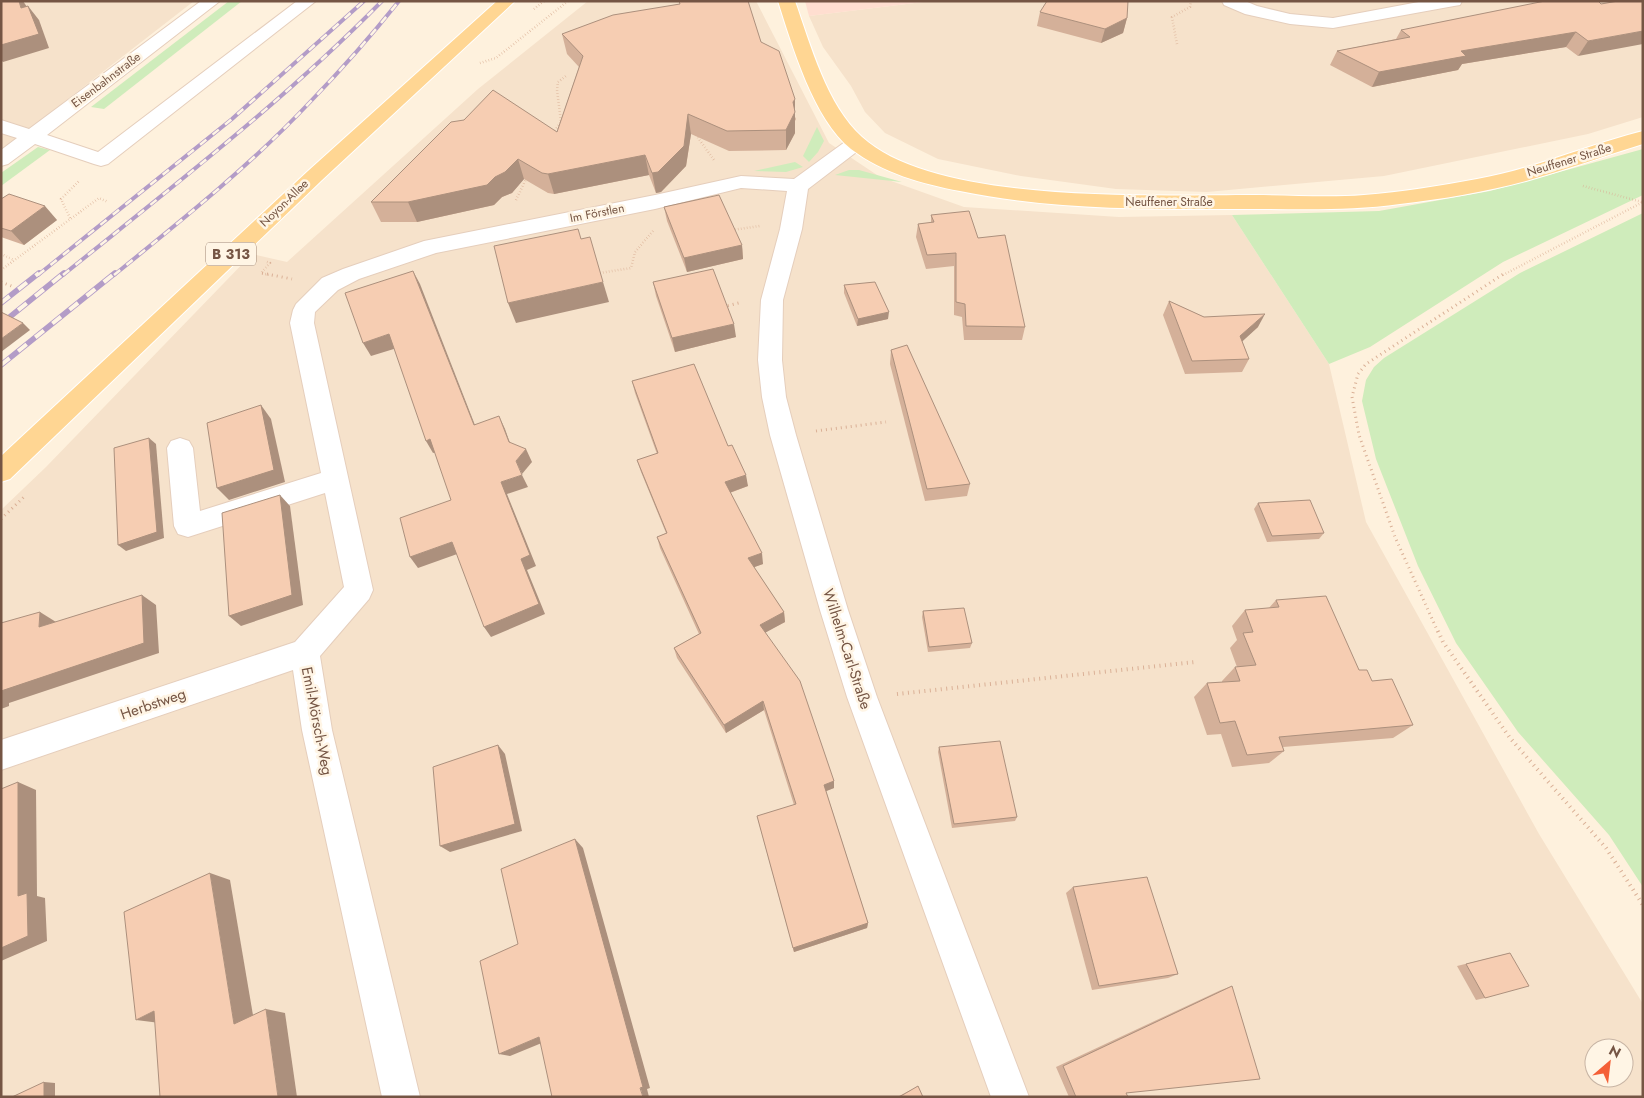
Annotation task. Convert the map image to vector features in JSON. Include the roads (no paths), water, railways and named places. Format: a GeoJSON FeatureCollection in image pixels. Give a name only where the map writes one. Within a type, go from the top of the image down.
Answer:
{"type":"FeatureCollection","features":[{"type":"Feature","properties":{"kind":"main road","name":"Noyon-Allee"},"geometry":{"type":"LineString","coordinates":[[1,472],[412,84],[507,1]]}},
{"type":"Feature","properties":{"kind":"main road","name":"Neuffener Straße"},"geometry":{"type":"LineString","coordinates":[[786,1],[823,95],[842,130],[856,143],[883,160],[916,174],[946,183],[1014,194],[1148,204],[1373,201],[1481,185],[1535,172],[1643,137]]}},
{"type":"Feature","properties":{"kind":"street","name":"Eisenbahnstraße"},"geometry":{"type":"LineString","coordinates":[[3,156],[212,1]]}},
{"type":"Feature","properties":{"kind":"street"},"geometry":{"type":"LineString","coordinates":[[1,126],[101,160],[308,1]]}},
{"type":"Feature","properties":{"kind":"street"},"geometry":{"type":"LineString","coordinates":[[1230,1],[1251,10],[1290,19],[1333,22],[1454,1]]}},
{"type":"Feature","properties":{"kind":"street"},"geometry":{"type":"LineString","coordinates":[[798,186],[856,143]]}},
{"type":"Feature","properties":{"kind":"street","name":"Im Förstlen"},"geometry":{"type":"LineString","coordinates":[[330,284],[351,274],[432,246],[655,202],[741,182],[798,186]]}},
{"type":"Feature","properties":{"kind":"street","name":"Wilhelm-Carl-Straße"},"geometry":{"type":"LineString","coordinates":[[798,186],[791,229],[772,300],[770,360],[774,397],[783,435],[862,698],[1010,1097]]}},
{"type":"Feature","properties":{"kind":"street","name":"Emil-Mörsch-Weg"},"geometry":{"type":"LineString","coordinates":[[330,284],[304,310],[302,322],[359,590],[305,652],[317,730],[401,1097]]}},
{"type":"Feature","properties":{"kind":"street"},"geometry":{"type":"LineString","coordinates":[[180,448],[188,526],[334,478]]}},
{"type":"Feature","properties":{"kind":"street","name":"Herbstweg"},"geometry":{"type":"LineString","coordinates":[[1,755],[305,652]]}},
{"type":"Feature","properties":{"kind":"railway"},"geometry":{"type":"LineString","coordinates":[[38,275],[232,119],[364,1]]}},
{"type":"Feature","properties":{"kind":"railway"},"geometry":{"type":"LineString","coordinates":[[63,275],[267,108],[345,38],[382,1]]}},
{"type":"Feature","properties":{"kind":"railway"},"geometry":{"type":"LineString","coordinates":[[114,275],[216,191],[288,125],[334,77],[399,1]]}},
{"type":"Feature","properties":{"kind":"railway"},"geometry":{"type":"LineString","coordinates":[[1,303],[39,273]]}},
{"type":"Feature","properties":{"kind":"railway"},"geometry":{"type":"LineString","coordinates":[[1,324],[64,273]]}},
{"type":"Feature","properties":{"kind":"railway"},"geometry":{"type":"LineString","coordinates":[[1,365],[115,273]]}}]}
